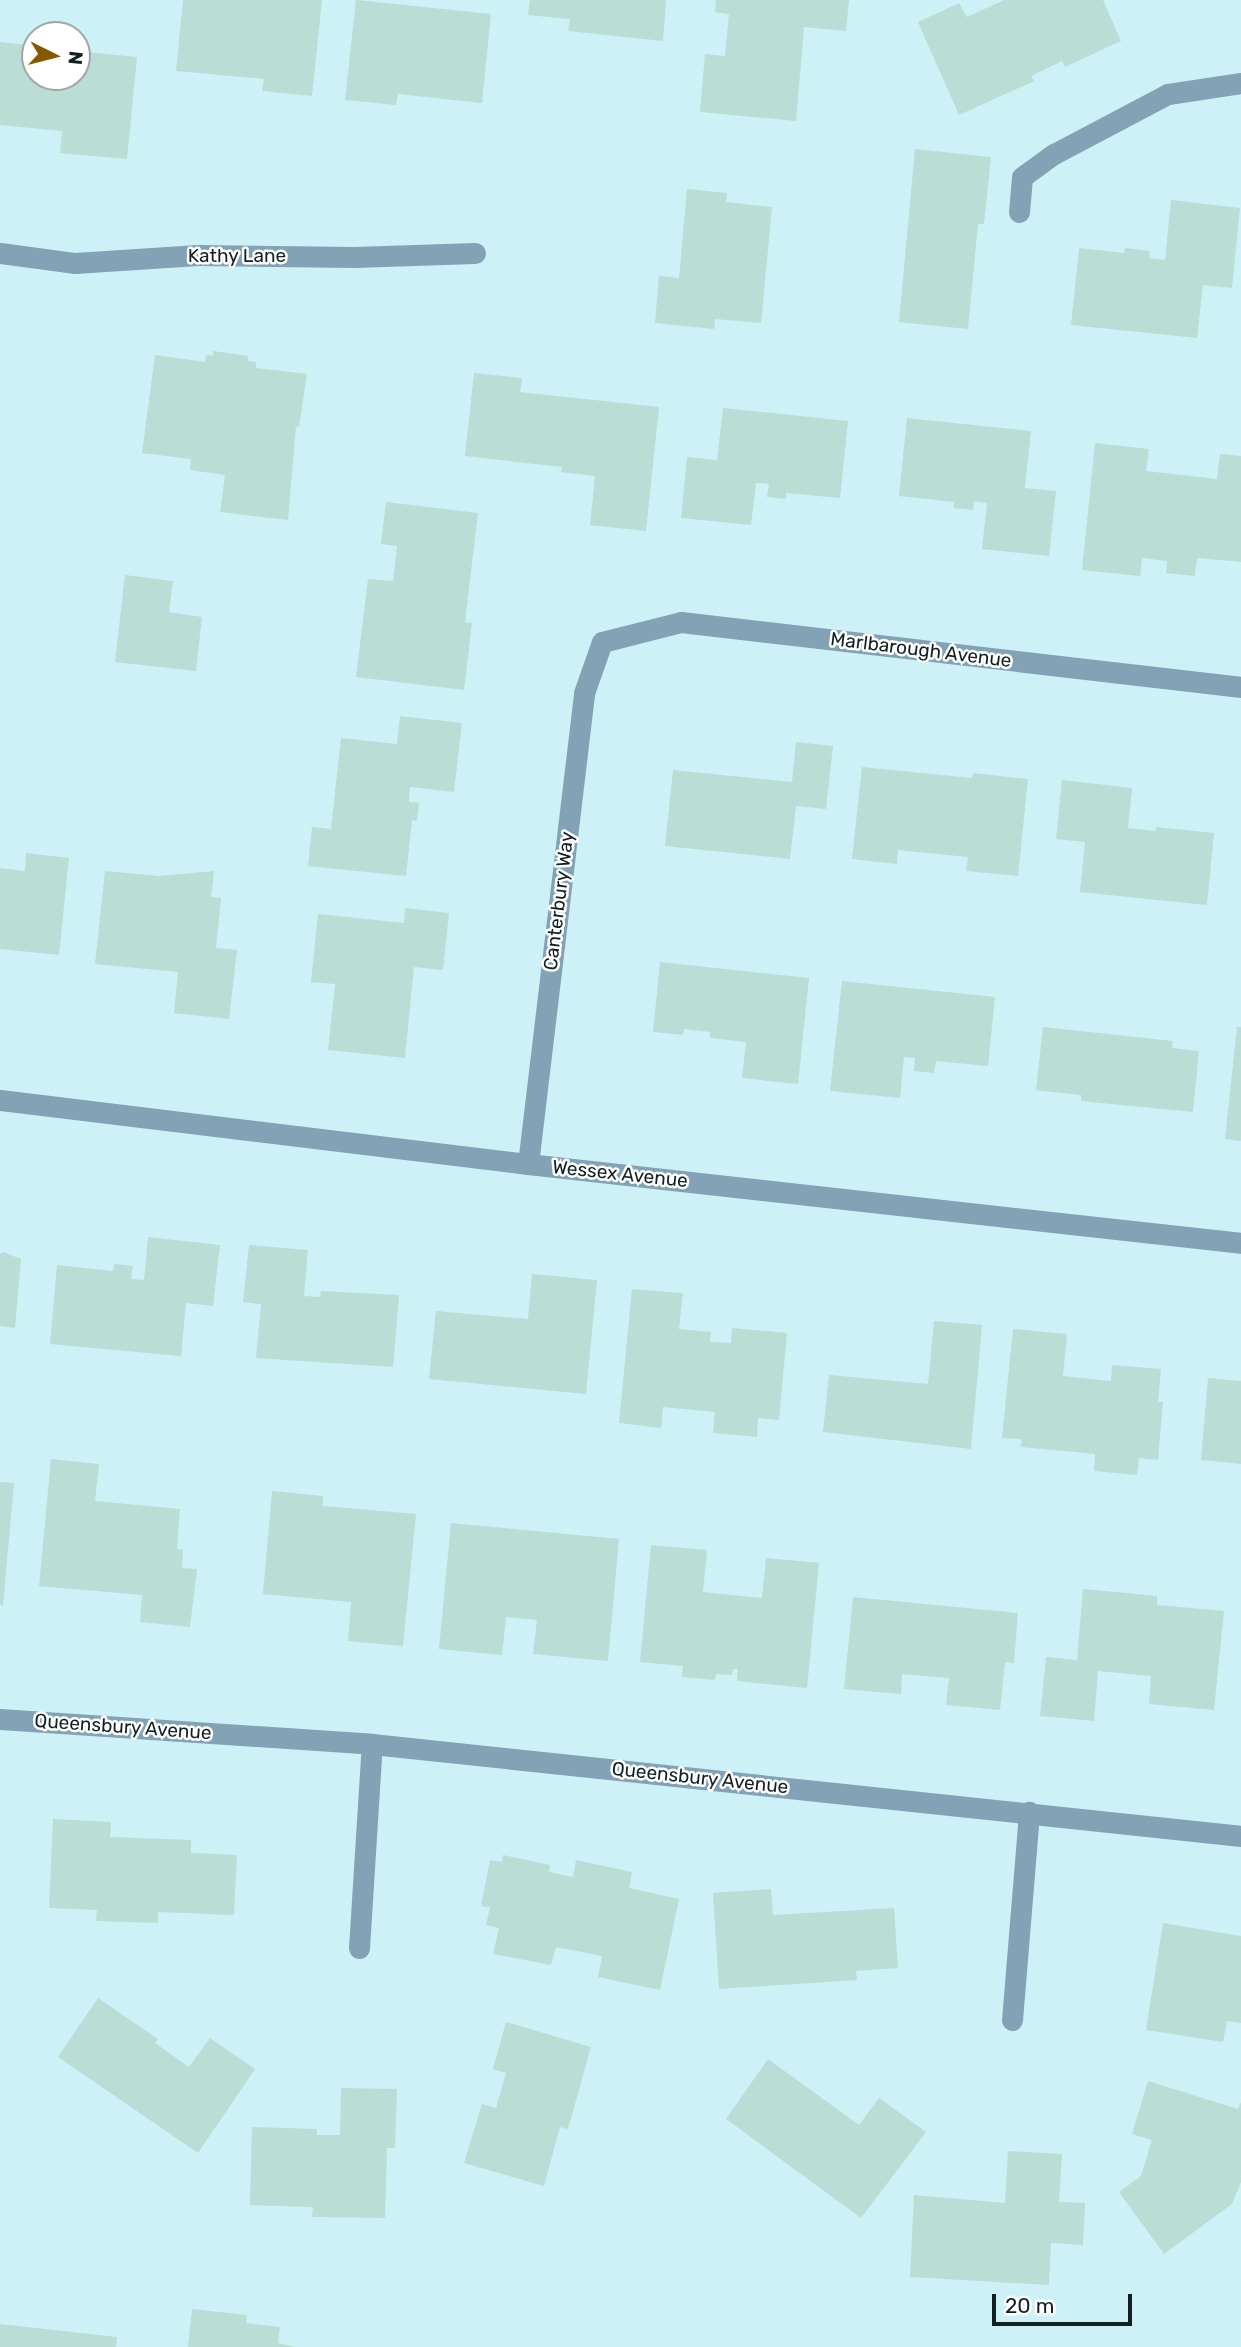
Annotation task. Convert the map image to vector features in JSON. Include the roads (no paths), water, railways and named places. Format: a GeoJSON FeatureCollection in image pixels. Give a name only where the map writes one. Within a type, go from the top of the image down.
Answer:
{"type":"FeatureCollection","features":[{"type":"Feature","properties":{"kind":"street"},"geometry":{"type":"LineString","coordinates":[[1018,212],[1022,177],[1054,154],[1168,94],[1241,83]]}},
{"type":"Feature","properties":{"kind":"street","name":"Kathy Lane"},"geometry":{"type":"LineString","coordinates":[[0,253],[75,263],[198,255],[354,257],[475,253]]}},
{"type":"Feature","properties":{"kind":"street","name":"Marlbarough Avenue"},"geometry":{"type":"LineString","coordinates":[[603,642],[681,622],[1241,687]]}},
{"type":"Feature","properties":{"kind":"street","name":"Canterbury Way"},"geometry":{"type":"LineString","coordinates":[[528,1164],[584,693],[603,642]]}},
{"type":"Feature","properties":{"kind":"street","name":"Wessex Avenue"},"geometry":{"type":"LineString","coordinates":[[0,1100],[528,1164],[1241,1243]]}},
{"type":"Feature","properties":{"kind":"street","name":"Queensbury Avenue"},"geometry":{"type":"LineString","coordinates":[[0,1718],[372,1744],[1241,1836]]}},
{"type":"Feature","properties":{"kind":"street"},"geometry":{"type":"LineString","coordinates":[[359,1948],[372,1744]]}},
{"type":"Feature","properties":{"kind":"street"},"geometry":{"type":"LineString","coordinates":[[1012,2020],[1029,1812]]}}]}
